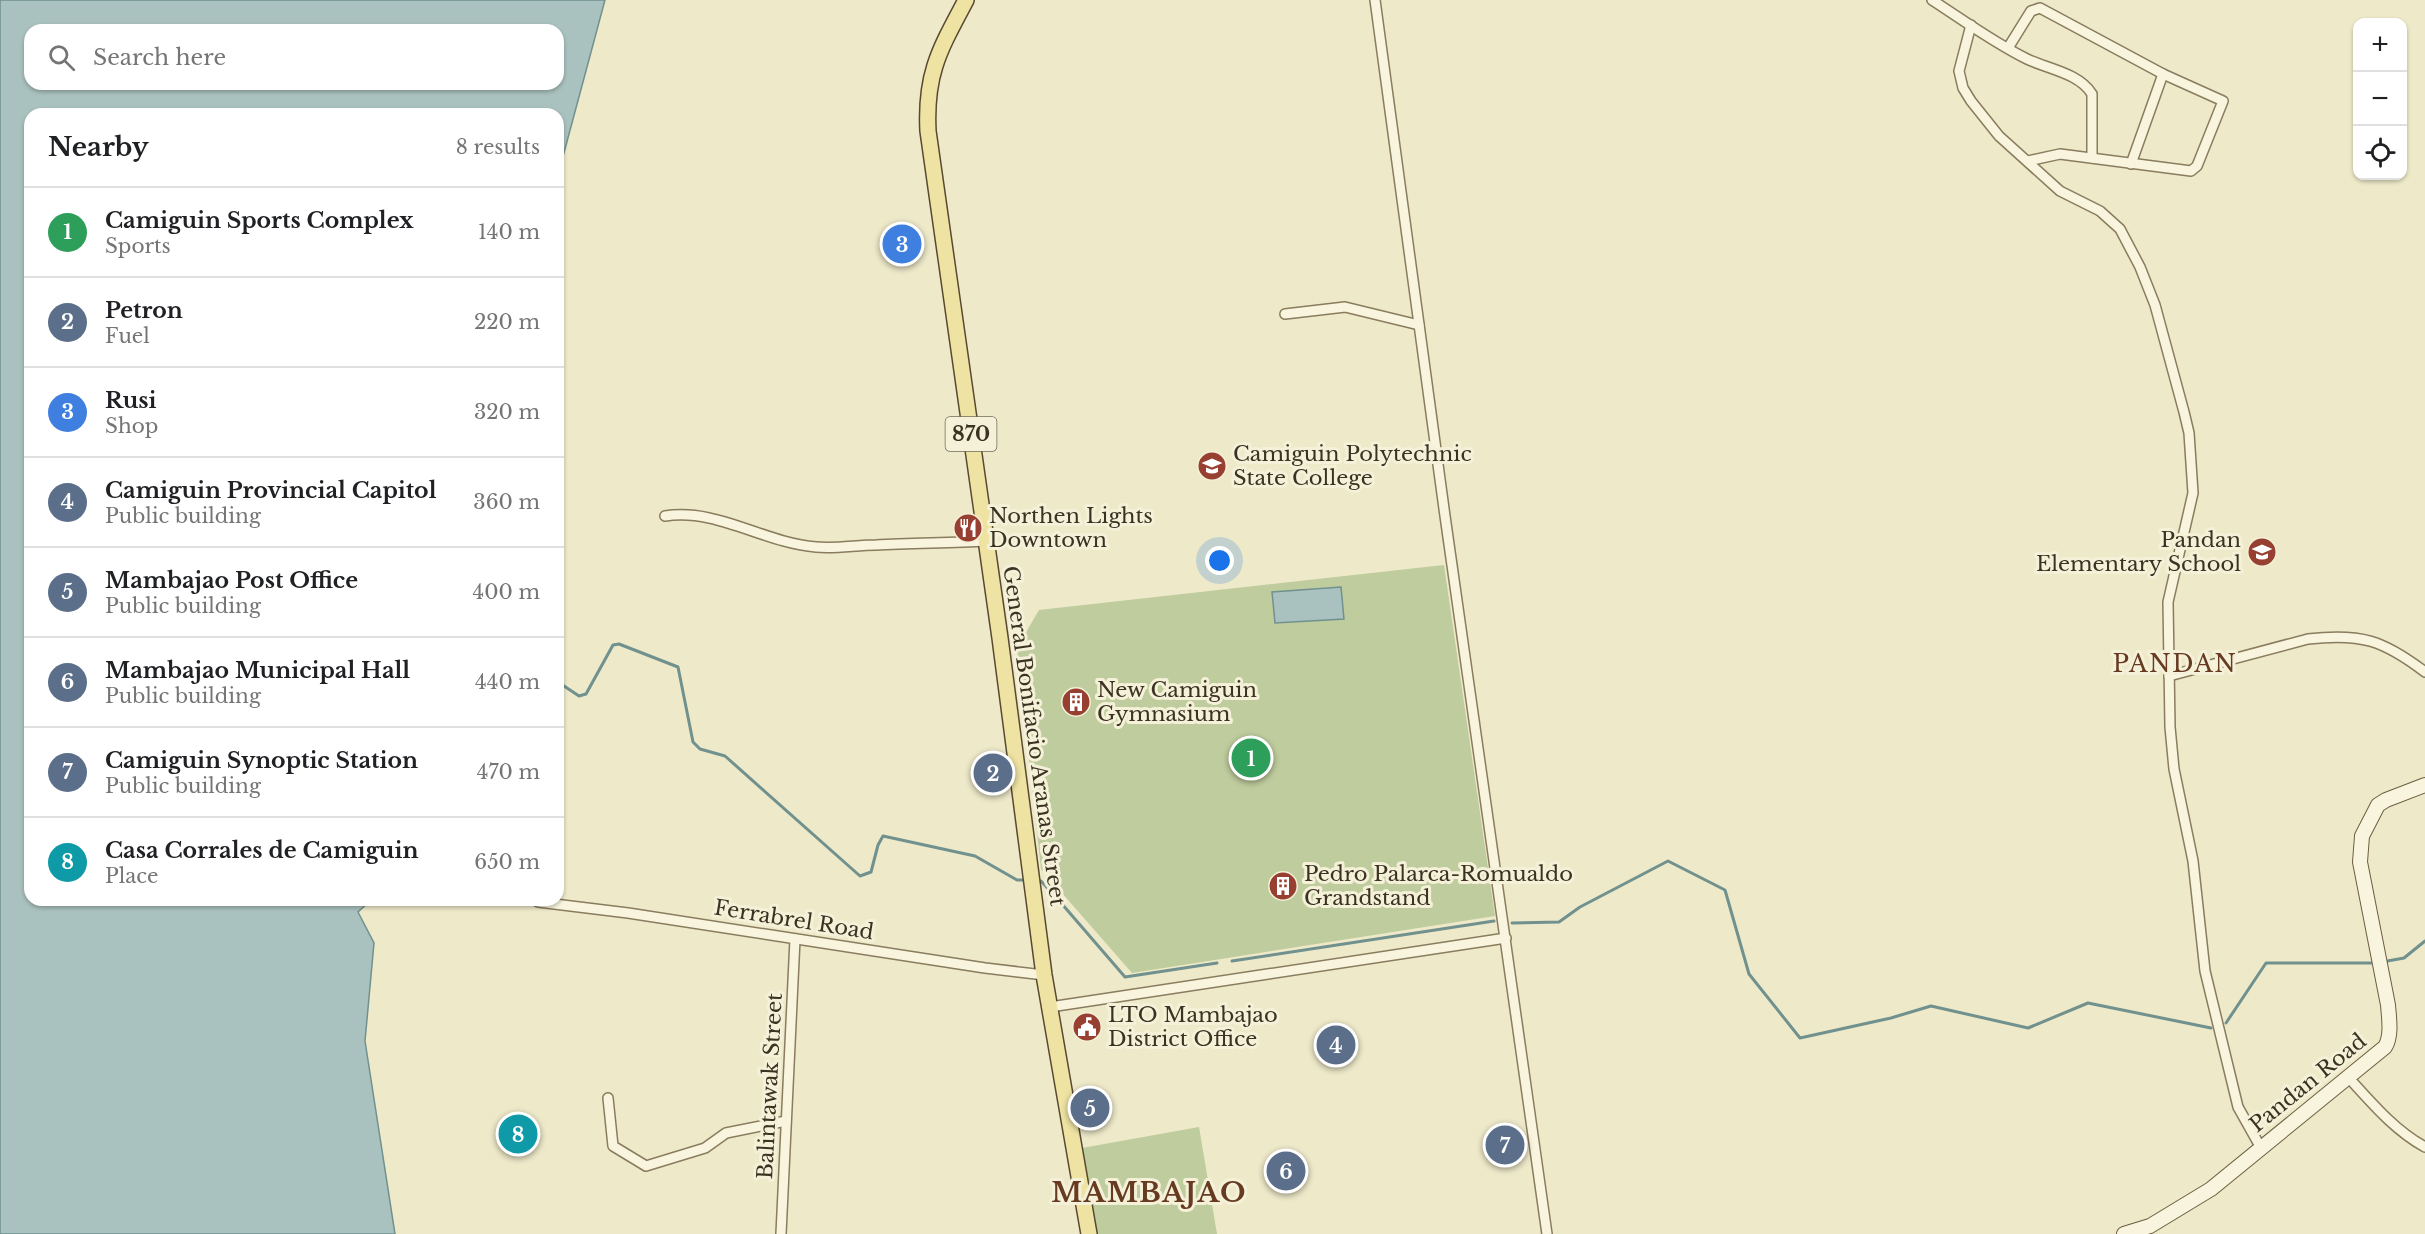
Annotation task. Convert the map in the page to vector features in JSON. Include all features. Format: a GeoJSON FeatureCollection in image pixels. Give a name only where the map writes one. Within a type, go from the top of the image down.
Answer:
{"type":"FeatureCollection","features":[{"type":"Feature","properties":{"kind":"main road","name":"General Bonifacio Aranas Street"},"geometry":{"type":"LineString","coordinates":[[966,0],[945,40],[932,73],[927,111],[928,131],[1033,881],[1044,975],[1089,1234]]}},
{"type":"Feature","properties":{"kind":"street"},"geometry":{"type":"LineString","coordinates":[[1375,0],[1547,1234]]}},
{"type":"Feature","properties":{"kind":"street"},"geometry":{"type":"LineString","coordinates":[[1932,0],[2008,48],[2076,79],[2089,88],[2092,94],[2092,158]]}},
{"type":"Feature","properties":{"kind":"street"},"geometry":{"type":"LineString","coordinates":[[2008,48],[2031,11],[2037,8],[2163,74],[2223,100],[2194,170],[2165,170],[2060,154],[2028,161]]}},
{"type":"Feature","properties":{"kind":"street"},"geometry":{"type":"LineString","coordinates":[[1971,24],[1959,70],[1963,88],[1999,136],[2060,191],[2100,211],[2120,229],[2140,267],[2155,305],[2189,433],[2193,493],[2168,602],[2170,727],[2174,769],[2193,861],[2205,971],[2238,1107],[2261,1148]]}},
{"type":"Feature","properties":{"kind":"street"},"geometry":{"type":"LineString","coordinates":[[2132,164],[2163,74]]}},
{"type":"Feature","properties":{"kind":"street"},"geometry":{"type":"LineString","coordinates":[[1285,314],[1345,307],[1419,326]]}},
{"type":"Feature","properties":{"kind":"street"},"geometry":{"type":"LineString","coordinates":[[665,516],[682,513],[743,526],[775,540],[817,547],[986,541]]}},
{"type":"Feature","properties":{"kind":"street"},"geometry":{"type":"LineString","coordinates":[[2169,676],[2308,639],[2325,637],[2347,637],[2386,645],[2398,651],[2425,672]]}},
{"type":"Feature","properties":{"kind":"street","name":"Pandan Road"},"geometry":{"type":"LineString","coordinates":[[2124,1234],[2150,1226],[2211,1189],[2385,1047],[2388,1042],[2388,1005],[2360,862],[2362,836],[2373,810],[2378,805],[2425,785]]}},
{"type":"Feature","properties":{"kind":"street","name":"Ferrabrel Road"},"geometry":{"type":"LineString","coordinates":[[564,906],[1044,975]]}},
{"type":"Feature","properties":{"kind":"street"},"geometry":{"type":"LineString","coordinates":[[1050,1007],[1506,938]]}},
{"type":"Feature","properties":{"kind":"street","name":"Balintawak Street"},"geometry":{"type":"LineString","coordinates":[[781,1234],[795,939]]}},
{"type":"Feature","properties":{"kind":"street"},"geometry":{"type":"LineString","coordinates":[[2348,1077],[2394,1125],[2425,1147]]}},
{"type":"Feature","properties":{"kind":"street"},"geometry":{"type":"LineString","coordinates":[[608,1098],[613,1146],[645,1166],[705,1148],[726,1133],[786,1121]]}},
{"type":"Feature","properties":{"kind":"green space"},"geometry":{"type":"Polygon","coordinates":[[[1444,565],[1495,916],[1132,973],[1041,869],[1017,648],[1039,610],[1444,565]]]}},
{"type":"Feature","properties":{"kind":"green space"},"geometry":{"type":"Polygon","coordinates":[[[1199,1127],[1217,1234],[1096,1234],[1082,1148],[1199,1127]]]}},
{"type":"Feature","properties":{"kind":"water"},"geometry":{"type":"Polygon","coordinates":[[[0,0],[605,0],[564,153],[564,108],[24,108],[24,906],[364,906],[358,912],[374,943],[365,1041],[395,1234],[0,1234],[0,0]]]}},
{"type":"Feature","properties":{"kind":"water"},"geometry":{"type":"Polygon","coordinates":[[[1341,587],[1344,619],[1275,623],[1272,592],[1341,587]]]}},
{"type":"Feature","properties":{"kind":"waterway"},"geometry":{"type":"LineString","coordinates":[[564,686],[579,696],[586,694],[613,645],[619,644],[678,667],[693,742],[700,749],[725,756],[860,876],[871,872],[878,845],[883,836],[975,856],[1017,880],[1027,880]]}},
{"type":"Feature","properties":{"kind":"waterway"},"geometry":{"type":"LineString","coordinates":[[1512,923],[1559,922],[1580,907],[1668,861],[1725,890],[1749,974],[1800,1038],[1891,1018],[1931,1006],[2028,1028],[2088,1003],[2211,1028]]}},
{"type":"Feature","properties":{"kind":"waterway"},"geometry":{"type":"LineString","coordinates":[[1036,881],[1041,881],[1053,894]]}},
{"type":"Feature","properties":{"kind":"waterway"},"geometry":{"type":"LineString","coordinates":[[1062,904],[1125,977],[1217,963]]}},
{"type":"Feature","properties":{"kind":"waterway"},"geometry":{"type":"LineString","coordinates":[[1232,961],[1494,921]]}},
{"type":"Feature","properties":{"kind":"waterway"},"geometry":{"type":"LineString","coordinates":[[2382,962],[2404,958],[2425,941]]}},
{"type":"Feature","properties":{"kind":"waterway"},"geometry":{"type":"LineString","coordinates":[[2226,1023],[2266,963],[2371,963]]}},
{"type":"Feature","properties":{"kind":"place","name":"Rusi"},"geometry":{"type":"Point","coordinates":[902,244]}},
{"type":"Feature","properties":{"kind":"place","name":"Camiguin Polytechnic State College"},"geometry":{"type":"Point","coordinates":[1212,466]}},
{"type":"Feature","properties":{"kind":"place","name":"Northen Lights Downtown"},"geometry":{"type":"Point","coordinates":[968,528]}},
{"type":"Feature","properties":{"kind":"place","name":"Pandan Elementary School"},"geometry":{"type":"Point","coordinates":[2262,552]}},
{"type":"Feature","properties":{"kind":"place","name":"New Camiguin Gymnasium"},"geometry":{"type":"Point","coordinates":[1076,702]}},
{"type":"Feature","properties":{"kind":"place","name":"Camiguin Sports Complex"},"geometry":{"type":"Point","coordinates":[1251,758]}},
{"type":"Feature","properties":{"kind":"place","name":"Petron"},"geometry":{"type":"Point","coordinates":[993,773]}},
{"type":"Feature","properties":{"kind":"place","name":"Pedro Palarca-Romualdo Grandstand"},"geometry":{"type":"Point","coordinates":[1283,886]}},
{"type":"Feature","properties":{"kind":"place","name":"LTO Mambajao District Office"},"geometry":{"type":"Point","coordinates":[1087,1027]}},
{"type":"Feature","properties":{"kind":"place","name":"Camiguin Provincial Capitol"},"geometry":{"type":"Point","coordinates":[1336,1045]}},
{"type":"Feature","properties":{"kind":"place","name":"Mambajao Post Office"},"geometry":{"type":"Point","coordinates":[1090,1108]}},
{"type":"Feature","properties":{"kind":"place","name":"Casa Corrales de Camiguin"},"geometry":{"type":"Point","coordinates":[518,1134]}},
{"type":"Feature","properties":{"kind":"place","name":"Camiguin Synoptic Station"},"geometry":{"type":"Point","coordinates":[1505,1145]}},
{"type":"Feature","properties":{"kind":"place","name":"Mambajao Municipal Hall"},"geometry":{"type":"Point","coordinates":[1286,1171]}},
{"type":"Feature","properties":{"kind":"district","name":"PANDAN"},"geometry":{"type":"Point","coordinates":[2175,664]}},
{"type":"Feature","properties":{"kind":"district","name":"MAMBAJAO"},"geometry":{"type":"Point","coordinates":[1149,1193]}}]}
